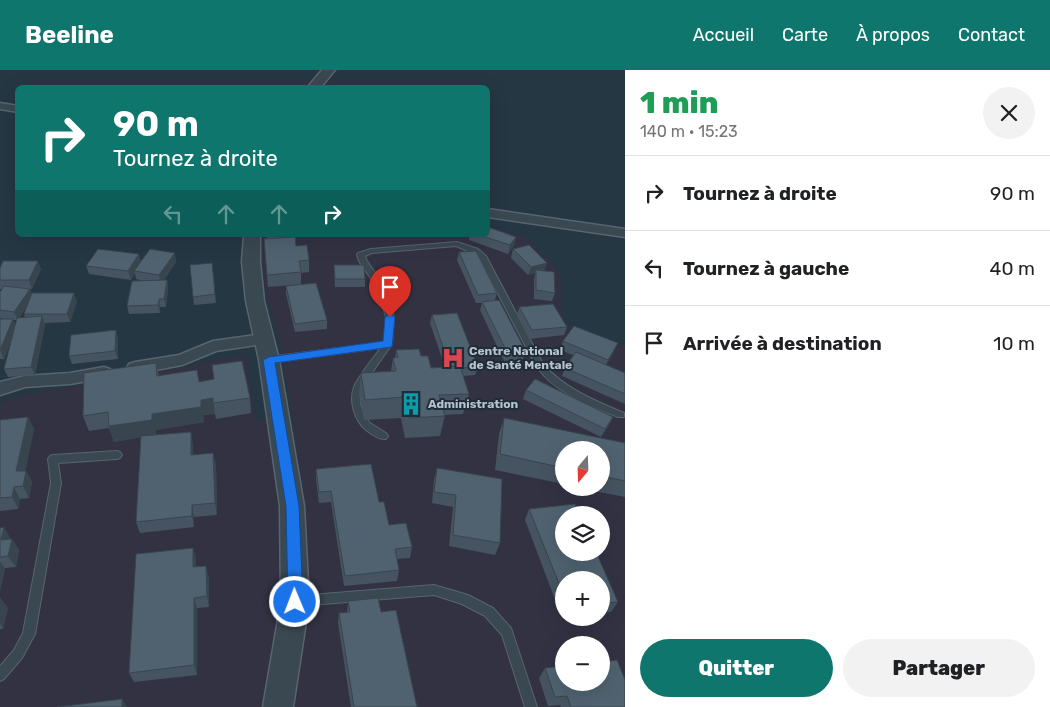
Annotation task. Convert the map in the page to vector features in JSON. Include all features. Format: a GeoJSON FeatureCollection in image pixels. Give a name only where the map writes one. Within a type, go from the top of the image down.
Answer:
{"type":"FeatureCollection","features":[{"type":"Feature","properties":{"kind":"street"},"geometry":{"type":"LineString","coordinates":[[315,85],[326,70]]}},
{"type":"Feature","properties":{"kind":"street"},"geometry":{"type":"LineString","coordinates":[[0,106],[15,108]]}},
{"type":"Feature","properties":{"kind":"street"},"geometry":{"type":"LineString","coordinates":[[490,213],[625,233]]}},
{"type":"Feature","properties":{"kind":"street"},"geometry":{"type":"LineString","coordinates":[[252,237],[252,278],[292,506],[295,602],[278,707]]}},
{"type":"Feature","properties":{"kind":"street"},"geometry":{"type":"LineString","coordinates":[[0,389],[10,384],[43,378],[64,380],[182,360],[212,346],[266,350]]}},
{"type":"Feature","properties":{"kind":"lane"},"geometry":{"type":"LineString","coordinates":[[383,436],[367,426],[360,416],[356,404],[358,387],[388,344],[390,317],[380,286],[361,255],[371,251],[446,244],[467,247],[483,258],[540,366],[549,378],[568,391],[621,415]]}},
{"type":"Feature","properties":{"kind":"lane"},"geometry":{"type":"LineString","coordinates":[[266,350],[388,344]]}},
{"type":"Feature","properties":{"kind":"lane"},"geometry":{"type":"LineString","coordinates":[[0,675],[18,654],[29,634],[56,482],[53,459],[117,455]]}},
{"type":"Feature","properties":{"kind":"lane"},"geometry":{"type":"LineString","coordinates":[[295,602],[434,590],[464,599],[489,612],[507,632],[531,707]]}},
{"type":"Feature","properties":{"kind":"shaded area"},"geometry":{"type":"Polygon","coordinates":[[[490,227],[526,237],[560,272],[563,323],[625,347],[625,707],[0,707],[0,405],[10,398],[246,355],[256,419],[295,427],[283,368],[281,347],[265,290],[261,253],[264,237],[490,237],[490,227]]]}},
{"type":"Feature","properties":{"kind":"building"},"geometry":{"type":"Polygon","coordinates":[[[490,228],[516,237],[510,245],[485,237],[490,237],[490,228]]]}},
{"type":"Feature","properties":{"kind":"building"},"geometry":{"type":"Polygon","coordinates":[[[295,237],[296,246],[307,245],[309,260],[299,261],[301,272],[267,275],[264,239],[295,237]]]}},
{"type":"Feature","properties":{"kind":"building"},"geometry":{"type":"Polygon","coordinates":[[[529,245],[547,263],[531,267],[513,249],[529,245]]]}},
{"type":"Feature","properties":{"kind":"building"},"geometry":{"type":"Polygon","coordinates":[[[98,249],[139,254],[128,271],[86,266],[98,249]]]}},
{"type":"Feature","properties":{"kind":"building"},"geometry":{"type":"Polygon","coordinates":[[[150,249],[175,253],[159,275],[134,271],[150,249]]]}},
{"type":"Feature","properties":{"kind":"building"},"geometry":{"type":"Polygon","coordinates":[[[476,251],[497,293],[478,295],[459,252],[476,251]]]}},
{"type":"Feature","properties":{"kind":"building"},"geometry":{"type":"Polygon","coordinates":[[[3,261],[38,261],[29,280],[0,280],[0,268],[3,261]]]}},
{"type":"Feature","properties":{"kind":"building"},"geometry":{"type":"Polygon","coordinates":[[[212,263],[215,294],[193,297],[190,265],[212,263]]]}},
{"type":"Feature","properties":{"kind":"building"},"geometry":{"type":"Polygon","coordinates":[[[334,265],[364,265],[365,279],[335,279],[334,265]]]}},
{"type":"Feature","properties":{"kind":"building"},"geometry":{"type":"Polygon","coordinates":[[[536,270],[554,272],[555,293],[536,290],[536,270]]]}},
{"type":"Feature","properties":{"kind":"building"},"geometry":{"type":"Polygon","coordinates":[[[167,280],[164,299],[159,299],[158,305],[127,306],[132,281],[167,280]]]}},
{"type":"Feature","properties":{"kind":"building"},"geometry":{"type":"Polygon","coordinates":[[[316,283],[327,320],[295,324],[286,286],[316,283]]]}},
{"type":"Feature","properties":{"kind":"building"},"geometry":{"type":"Polygon","coordinates":[[[4,286],[30,289],[14,312],[0,310],[0,292],[4,286]]]}},
{"type":"Feature","properties":{"kind":"building"},"geometry":{"type":"Polygon","coordinates":[[[32,293],[74,293],[67,314],[24,314],[32,293]]]}},
{"type":"Feature","properties":{"kind":"building"},"geometry":{"type":"Polygon","coordinates":[[[499,300],[525,350],[507,352],[482,302],[499,300]]]}},
{"type":"Feature","properties":{"kind":"building"},"geometry":{"type":"Polygon","coordinates":[[[553,304],[567,327],[532,330],[519,307],[553,304]]]}},
{"type":"Feature","properties":{"kind":"building"},"geometry":{"type":"Polygon","coordinates":[[[457,313],[478,367],[450,367],[432,315],[457,313]]]}},
{"type":"Feature","properties":{"kind":"building"},"geometry":{"type":"Polygon","coordinates":[[[42,316],[31,367],[4,369],[17,318],[42,316]]]}},
{"type":"Feature","properties":{"kind":"building"},"geometry":{"type":"Polygon","coordinates":[[[0,319],[13,319],[0,350],[0,319]]]}},
{"type":"Feature","properties":{"kind":"building"},"geometry":{"type":"Polygon","coordinates":[[[574,326],[618,343],[608,360],[563,341],[574,326]]]}},
{"type":"Feature","properties":{"kind":"building"},"geometry":{"type":"Polygon","coordinates":[[[116,330],[115,351],[69,356],[71,335],[116,330]]]}},
{"type":"Feature","properties":{"kind":"building"},"geometry":{"type":"Polygon","coordinates":[[[419,349],[421,356],[428,356],[431,368],[460,366],[469,394],[439,395],[445,416],[409,418],[404,397],[365,400],[361,373],[396,371],[393,358],[398,357],[396,350],[419,349]]]}},
{"type":"Feature","properties":{"kind":"building"},"geometry":{"type":"Polygon","coordinates":[[[576,352],[625,373],[625,394],[565,368],[576,352]]]}},
{"type":"Feature","properties":{"kind":"building"},"geometry":{"type":"Polygon","coordinates":[[[242,361],[250,398],[213,403],[213,398],[201,400],[201,407],[152,414],[152,420],[109,426],[108,412],[83,416],[84,373],[156,363],[157,376],[197,370],[199,382],[214,379],[212,365],[242,361]]]}},
{"type":"Feature","properties":{"kind":"building"},"geometry":{"type":"Polygon","coordinates":[[[535,379],[613,417],[605,429],[526,390],[535,379]]]}},
{"type":"Feature","properties":{"kind":"building"},"geometry":{"type":"Polygon","coordinates":[[[28,417],[16,471],[26,471],[23,486],[14,487],[12,497],[0,498],[0,420],[28,417]]]}},
{"type":"Feature","properties":{"kind":"building"},"geometry":{"type":"Polygon","coordinates":[[[504,418],[625,443],[625,481],[610,478],[610,441],[555,441],[555,466],[500,454],[504,418]]]}},
{"type":"Feature","properties":{"kind":"building"},"geometry":{"type":"Polygon","coordinates":[[[191,432],[191,455],[213,453],[215,503],[192,505],[192,516],[136,522],[141,436],[191,432]]]}},
{"type":"Feature","properties":{"kind":"building"},"geometry":{"type":"Polygon","coordinates":[[[371,464],[379,502],[384,502],[389,525],[406,523],[412,547],[395,549],[399,570],[345,576],[331,491],[319,492],[316,469],[371,464]]]}},
{"type":"Feature","properties":{"kind":"building"},"geometry":{"type":"Polygon","coordinates":[[[437,468],[502,479],[500,543],[453,535],[456,495],[434,492],[437,468]]]}},
{"type":"Feature","properties":{"kind":"building"},"geometry":{"type":"Polygon","coordinates":[[[575,504],[576,506],[557,506],[575,504]]]}},
{"type":"Feature","properties":{"kind":"building"},"geometry":{"type":"Polygon","coordinates":[[[555,506],[555,561],[600,561],[604,571],[555,571],[555,574],[529,509],[555,506]]]}},
{"type":"Feature","properties":{"kind":"building"},"geometry":{"type":"Polygon","coordinates":[[[4,527],[1,540],[12,539],[8,556],[0,557],[0,528],[4,527]]]}},
{"type":"Feature","properties":{"kind":"building"},"geometry":{"type":"Polygon","coordinates":[[[193,548],[193,567],[206,566],[207,596],[194,598],[194,665],[129,673],[136,554],[193,548]]]}},
{"type":"Feature","properties":{"kind":"building"},"geometry":{"type":"Polygon","coordinates":[[[610,584],[618,602],[610,603],[610,584]]]}},
{"type":"Feature","properties":{"kind":"building"},"geometry":{"type":"Polygon","coordinates":[[[378,598],[381,612],[396,610],[417,707],[354,707],[339,613],[350,612],[348,601],[378,598]]]}},
{"type":"Feature","properties":{"kind":"building"},"geometry":{"type":"Polygon","coordinates":[[[617,660],[625,680],[625,707],[571,707],[567,696],[555,697],[545,668],[555,667],[555,691],[610,691],[610,661],[617,660]]]}},
{"type":"Feature","properties":{"kind":"building"},"geometry":{"type":"Polygon","coordinates":[[[122,699],[122,707],[57,707],[122,699]]]}},
{"type":"Feature","properties":{"kind":"place","name":"Centre National de Santé Mentale"},"geometry":{"type":"Point","coordinates":[453,358]}},
{"type":"Feature","properties":{"kind":"place","name":"Administration"},"geometry":{"type":"Point","coordinates":[411,404]}},
{"type":"Feature","properties":{"kind":"route"},"geometry":{"type":"LineString","coordinates":[[295,602],[292,506],[269,360],[388,344],[390,317]]}}]}
